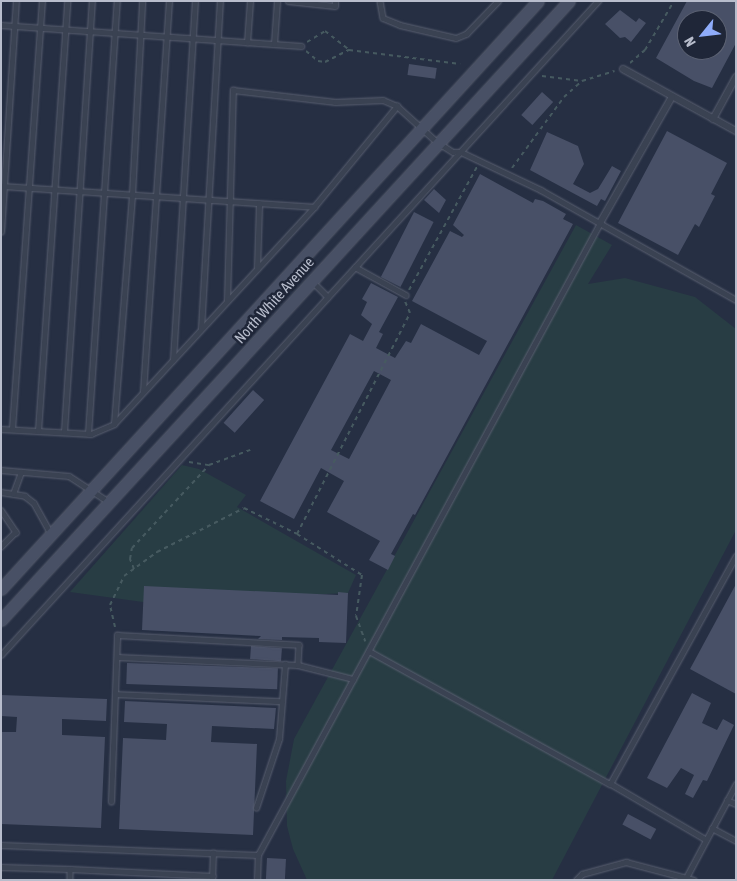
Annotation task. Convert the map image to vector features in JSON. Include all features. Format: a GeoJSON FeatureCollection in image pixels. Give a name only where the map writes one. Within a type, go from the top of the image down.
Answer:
{"type":"FeatureCollection","features":[{"type":"Feature","properties":{"kind":"main road","name":"North White Avenue"},"geometry":{"type":"LineString","coordinates":[[1,589],[538,1]]}},
{"type":"Feature","properties":{"kind":"main road","name":"North White Avenue"},"geometry":{"type":"LineString","coordinates":[[1,620],[110,503],[437,142],[569,1]]}},
{"type":"Feature","properties":{"kind":"street"},"geometry":{"type":"LineString","coordinates":[[623,69],[736,132]]}},
{"type":"Feature","properties":{"kind":"street"},"geometry":{"type":"LineString","coordinates":[[713,119],[736,76]]}},
{"type":"Feature","properties":{"kind":"street"},"geometry":{"type":"LineString","coordinates":[[600,223],[672,97]]}},
{"type":"Feature","properties":{"kind":"lane"},"geometry":{"type":"LineString","coordinates":[[1,232],[16,1]]}},
{"type":"Feature","properties":{"kind":"lane"},"geometry":{"type":"LineString","coordinates":[[12,430],[42,1]]}},
{"type":"Feature","properties":{"kind":"lane"},"geometry":{"type":"LineString","coordinates":[[38,431],[67,1]]}},
{"type":"Feature","properties":{"kind":"lane"},"geometry":{"type":"LineString","coordinates":[[64,432],[92,1]]}},
{"type":"Feature","properties":{"kind":"lane"},"geometry":{"type":"LineString","coordinates":[[88,434],[117,1]]}},
{"type":"Feature","properties":{"kind":"lane"},"geometry":{"type":"LineString","coordinates":[[114,424],[132,195],[142,1]]}},
{"type":"Feature","properties":{"kind":"lane"},"geometry":{"type":"LineString","coordinates":[[143,392],[158,197],[169,1]]}},
{"type":"Feature","properties":{"kind":"lane"},"geometry":{"type":"LineString","coordinates":[[172,360],[180,198],[195,1]]}},
{"type":"Feature","properties":{"kind":"lane"},"geometry":{"type":"LineString","coordinates":[[201,329],[206,200],[220,1]]}},
{"type":"Feature","properties":{"kind":"lane"},"geometry":{"type":"LineString","coordinates":[[247,42],[250,1]]}},
{"type":"Feature","properties":{"kind":"lane"},"geometry":{"type":"LineString","coordinates":[[274,44],[277,1]]}},
{"type":"Feature","properties":{"kind":"lane"},"geometry":{"type":"LineString","coordinates":[[288,1],[334,6],[335,1]]}},
{"type":"Feature","properties":{"kind":"lane"},"geometry":{"type":"LineString","coordinates":[[380,1],[383,18],[400,25],[456,38],[466,34],[498,1]]}},
{"type":"Feature","properties":{"kind":"lane"},"geometry":{"type":"LineString","coordinates":[[1,655],[598,1]]}},
{"type":"Feature","properties":{"kind":"lane"},"geometry":{"type":"LineString","coordinates":[[1,25],[301,46]]}},
{"type":"Feature","properties":{"kind":"lane"},"geometry":{"type":"LineString","coordinates":[[227,301],[233,90],[335,102],[383,100],[397,106],[422,130],[453,152],[461,152],[508,174],[600,223],[736,300]]}},
{"type":"Feature","properties":{"kind":"lane"},"geometry":{"type":"LineString","coordinates":[[1,429],[88,434],[101,432],[114,424],[314,207],[397,106]]}},
{"type":"Feature","properties":{"kind":"lane"},"geometry":{"type":"LineString","coordinates":[[3,186],[314,207]]}},
{"type":"Feature","properties":{"kind":"lane"},"geometry":{"type":"LineString","coordinates":[[257,269],[259,204]]}},
{"type":"Feature","properties":{"kind":"lane"},"geometry":{"type":"LineString","coordinates":[[257,880],[258,855],[600,223]]}},
{"type":"Feature","properties":{"kind":"lane"},"geometry":{"type":"LineString","coordinates":[[355,267],[406,295]]}},
{"type":"Feature","properties":{"kind":"lane"},"geometry":{"type":"LineString","coordinates":[[311,281],[328,296]]}},
{"type":"Feature","properties":{"kind":"lane"},"geometry":{"type":"LineString","coordinates":[[1,470],[69,476],[94,489],[110,503]]}},
{"type":"Feature","properties":{"kind":"lane"},"geometry":{"type":"LineString","coordinates":[[13,494],[21,472]]}},
{"type":"Feature","properties":{"kind":"lane"},"geometry":{"type":"LineString","coordinates":[[1,492],[25,496],[34,503],[51,535]]}},
{"type":"Feature","properties":{"kind":"lane"},"geometry":{"type":"LineString","coordinates":[[1,510],[16,532],[1,547]]}},
{"type":"Feature","properties":{"kind":"lane"},"geometry":{"type":"LineString","coordinates":[[610,784],[736,556]]}},
{"type":"Feature","properties":{"kind":"lane"},"geometry":{"type":"LineString","coordinates":[[111,802],[117,635],[299,645],[298,665]]}},
{"type":"Feature","properties":{"kind":"lane"},"geometry":{"type":"LineString","coordinates":[[369,651],[610,784],[706,840]]}},
{"type":"Feature","properties":{"kind":"lane"},"geometry":{"type":"LineString","coordinates":[[117,657],[298,665],[353,679]]}},
{"type":"Feature","properties":{"kind":"lane"},"geometry":{"type":"LineString","coordinates":[[256,808],[279,739],[279,701],[285,664]]}},
{"type":"Feature","properties":{"kind":"lane"},"geometry":{"type":"LineString","coordinates":[[116,694],[279,701]]}},
{"type":"Feature","properties":{"kind":"lane"},"geometry":{"type":"LineString","coordinates":[[687,876],[736,784]]}},
{"type":"Feature","properties":{"kind":"lane"},"geometry":{"type":"LineString","coordinates":[[727,800],[736,804]]}},
{"type":"Feature","properties":{"kind":"lane"},"geometry":{"type":"LineString","coordinates":[[712,828],[736,841]]}},
{"type":"Feature","properties":{"kind":"lane"},"geometry":{"type":"LineString","coordinates":[[1,845],[258,855]]}},
{"type":"Feature","properties":{"kind":"lane"},"geometry":{"type":"LineString","coordinates":[[1,867],[70,869],[213,878],[213,853]]}},
{"type":"Feature","properties":{"kind":"lane"},"geometry":{"type":"LineString","coordinates":[[576,880],[582,874],[626,862],[687,876],[694,880]]}},
{"type":"Feature","properties":{"kind":"lane"},"geometry":{"type":"LineString","coordinates":[[70,869],[70,880]]}},
{"type":"Feature","properties":{"kind":"path"},"geometry":{"type":"LineString","coordinates":[[542,76],[582,81],[623,69],[645,50],[674,1]]}},
{"type":"Feature","properties":{"kind":"path"},"geometry":{"type":"LineString","coordinates":[[349,50],[325,62],[318,62],[301,46],[325,31],[349,50],[460,64]]}},
{"type":"Feature","properties":{"kind":"path"},"geometry":{"type":"LineString","coordinates":[[508,174],[564,97],[582,81]]}},
{"type":"Feature","properties":{"kind":"path"},"geometry":{"type":"LineString","coordinates":[[297,534],[410,313],[406,295],[480,161]]}},
{"type":"Feature","properties":{"kind":"path"},"geometry":{"type":"LineString","coordinates":[[134,569],[130,559],[132,548],[209,465],[250,450]]}},
{"type":"Feature","properties":{"kind":"path"},"geometry":{"type":"LineString","coordinates":[[179,460],[209,465]]}},
{"type":"Feature","properties":{"kind":"path"},"geometry":{"type":"LineString","coordinates":[[117,635],[110,605],[124,576],[157,552],[244,508],[297,534],[362,575],[356,616],[369,651]]}},
{"type":"Feature","properties":{"kind":"shaded area"},"geometry":{"type":"Polygon","coordinates":[[[576,225],[612,245],[588,284],[625,278],[695,297],[736,329],[736,530],[552,880],[307,880],[293,849],[287,826],[286,781],[294,739],[576,225]]]}},
{"type":"Feature","properties":{"kind":"shaded area"},"geometry":{"type":"Polygon","coordinates":[[[182,465],[199,469],[246,495],[237,507],[356,575],[348,593],[143,602],[70,592],[182,465]]]}},
{"type":"Feature","properties":{"kind":"building"},"geometry":{"type":"Polygon","coordinates":[[[687,1],[736,1],[736,43],[727,60],[727,10],[682,10],[687,1]]]}},
{"type":"Feature","properties":{"kind":"building"},"geometry":{"type":"Polygon","coordinates":[[[620,10],[636,22],[639,18],[646,23],[631,42],[625,37],[620,38],[605,24],[620,10]]]}},
{"type":"Feature","properties":{"kind":"building"},"geometry":{"type":"Polygon","coordinates":[[[677,19],[677,60],[727,60],[712,88],[694,81],[656,58],[677,19]]]}},
{"type":"Feature","properties":{"kind":"building"},"geometry":{"type":"Polygon","coordinates":[[[409,64],[437,68],[435,79],[407,75],[409,64]]]}},
{"type":"Feature","properties":{"kind":"building"},"geometry":{"type":"Polygon","coordinates":[[[542,92],[553,102],[532,125],[521,115],[542,92]]]}},
{"type":"Feature","properties":{"kind":"building"},"geometry":{"type":"Polygon","coordinates":[[[667,131],[727,163],[711,194],[715,196],[699,227],[695,224],[678,255],[618,223],[667,131]]]}},
{"type":"Feature","properties":{"kind":"building"},"geometry":{"type":"Polygon","coordinates":[[[547,132],[578,146],[584,164],[573,184],[590,193],[598,189],[612,166],[621,171],[605,201],[601,199],[597,206],[530,170],[547,132]]]}},
{"type":"Feature","properties":{"kind":"building"},"geometry":{"type":"Polygon","coordinates":[[[480,174],[533,203],[535,199],[543,201],[566,214],[563,219],[573,224],[415,515],[413,514],[391,554],[395,556],[388,570],[369,560],[380,541],[327,512],[344,481],[321,468],[294,519],[260,501],[350,334],[363,341],[372,324],[361,315],[367,302],[362,299],[371,283],[398,297],[379,332],[383,334],[376,348],[395,358],[406,341],[411,343],[421,324],[479,355],[487,341],[412,301],[450,231],[462,237],[464,235],[453,225],[480,174]],[[374,371],[331,450],[349,459],[391,380],[374,371]]]}},
{"type":"Feature","properties":{"kind":"building"},"geometry":{"type":"Polygon","coordinates":[[[434,189],[446,200],[439,213],[424,200],[434,189]]]}},
{"type":"Feature","properties":{"kind":"building"},"geometry":{"type":"Polygon","coordinates":[[[414,212],[434,222],[400,287],[381,277],[414,212]]]}},
{"type":"Feature","properties":{"kind":"building"},"geometry":{"type":"Polygon","coordinates":[[[253,390],[264,400],[235,433],[224,423],[253,390]]]}},
{"type":"Feature","properties":{"kind":"building"},"geometry":{"type":"Polygon","coordinates":[[[736,584],[736,694],[690,669],[736,584]]]}},
{"type":"Feature","properties":{"kind":"building"},"geometry":{"type":"Polygon","coordinates":[[[144,586],[338,595],[338,592],[348,593],[346,643],[319,642],[319,638],[282,637],[282,640],[258,639],[261,636],[142,630],[144,586]]]}},
{"type":"Feature","properties":{"kind":"building"},"geometry":{"type":"Polygon","coordinates":[[[251,646],[282,648],[281,661],[250,659],[251,646]]]}},
{"type":"Feature","properties":{"kind":"building"},"geometry":{"type":"Polygon","coordinates":[[[127,663],[278,668],[277,689],[126,684],[127,663]]]}},
{"type":"Feature","properties":{"kind":"building"},"geometry":{"type":"Polygon","coordinates":[[[692,693],[711,703],[702,723],[717,730],[723,719],[734,725],[707,781],[703,780],[693,798],[685,794],[694,775],[681,768],[667,788],[647,778],[692,693]]]}},
{"type":"Feature","properties":{"kind":"building"},"geometry":{"type":"Polygon","coordinates":[[[1,695],[107,699],[106,721],[62,719],[62,735],[105,737],[101,828],[1,824],[1,732],[16,732],[17,717],[1,716],[1,695]]]}},
{"type":"Feature","properties":{"kind":"building"},"geometry":{"type":"Polygon","coordinates":[[[125,701],[276,708],[274,729],[212,726],[211,742],[257,744],[253,835],[119,829],[123,738],[166,740],[167,724],[124,722],[125,701]]]}},
{"type":"Feature","properties":{"kind":"building"},"geometry":{"type":"Polygon","coordinates":[[[628,814],[656,829],[651,840],[622,825],[628,814]]]}},
{"type":"Feature","properties":{"kind":"building"},"geometry":{"type":"Polygon","coordinates":[[[267,858],[286,859],[285,880],[266,880],[267,858]]]}}]}
